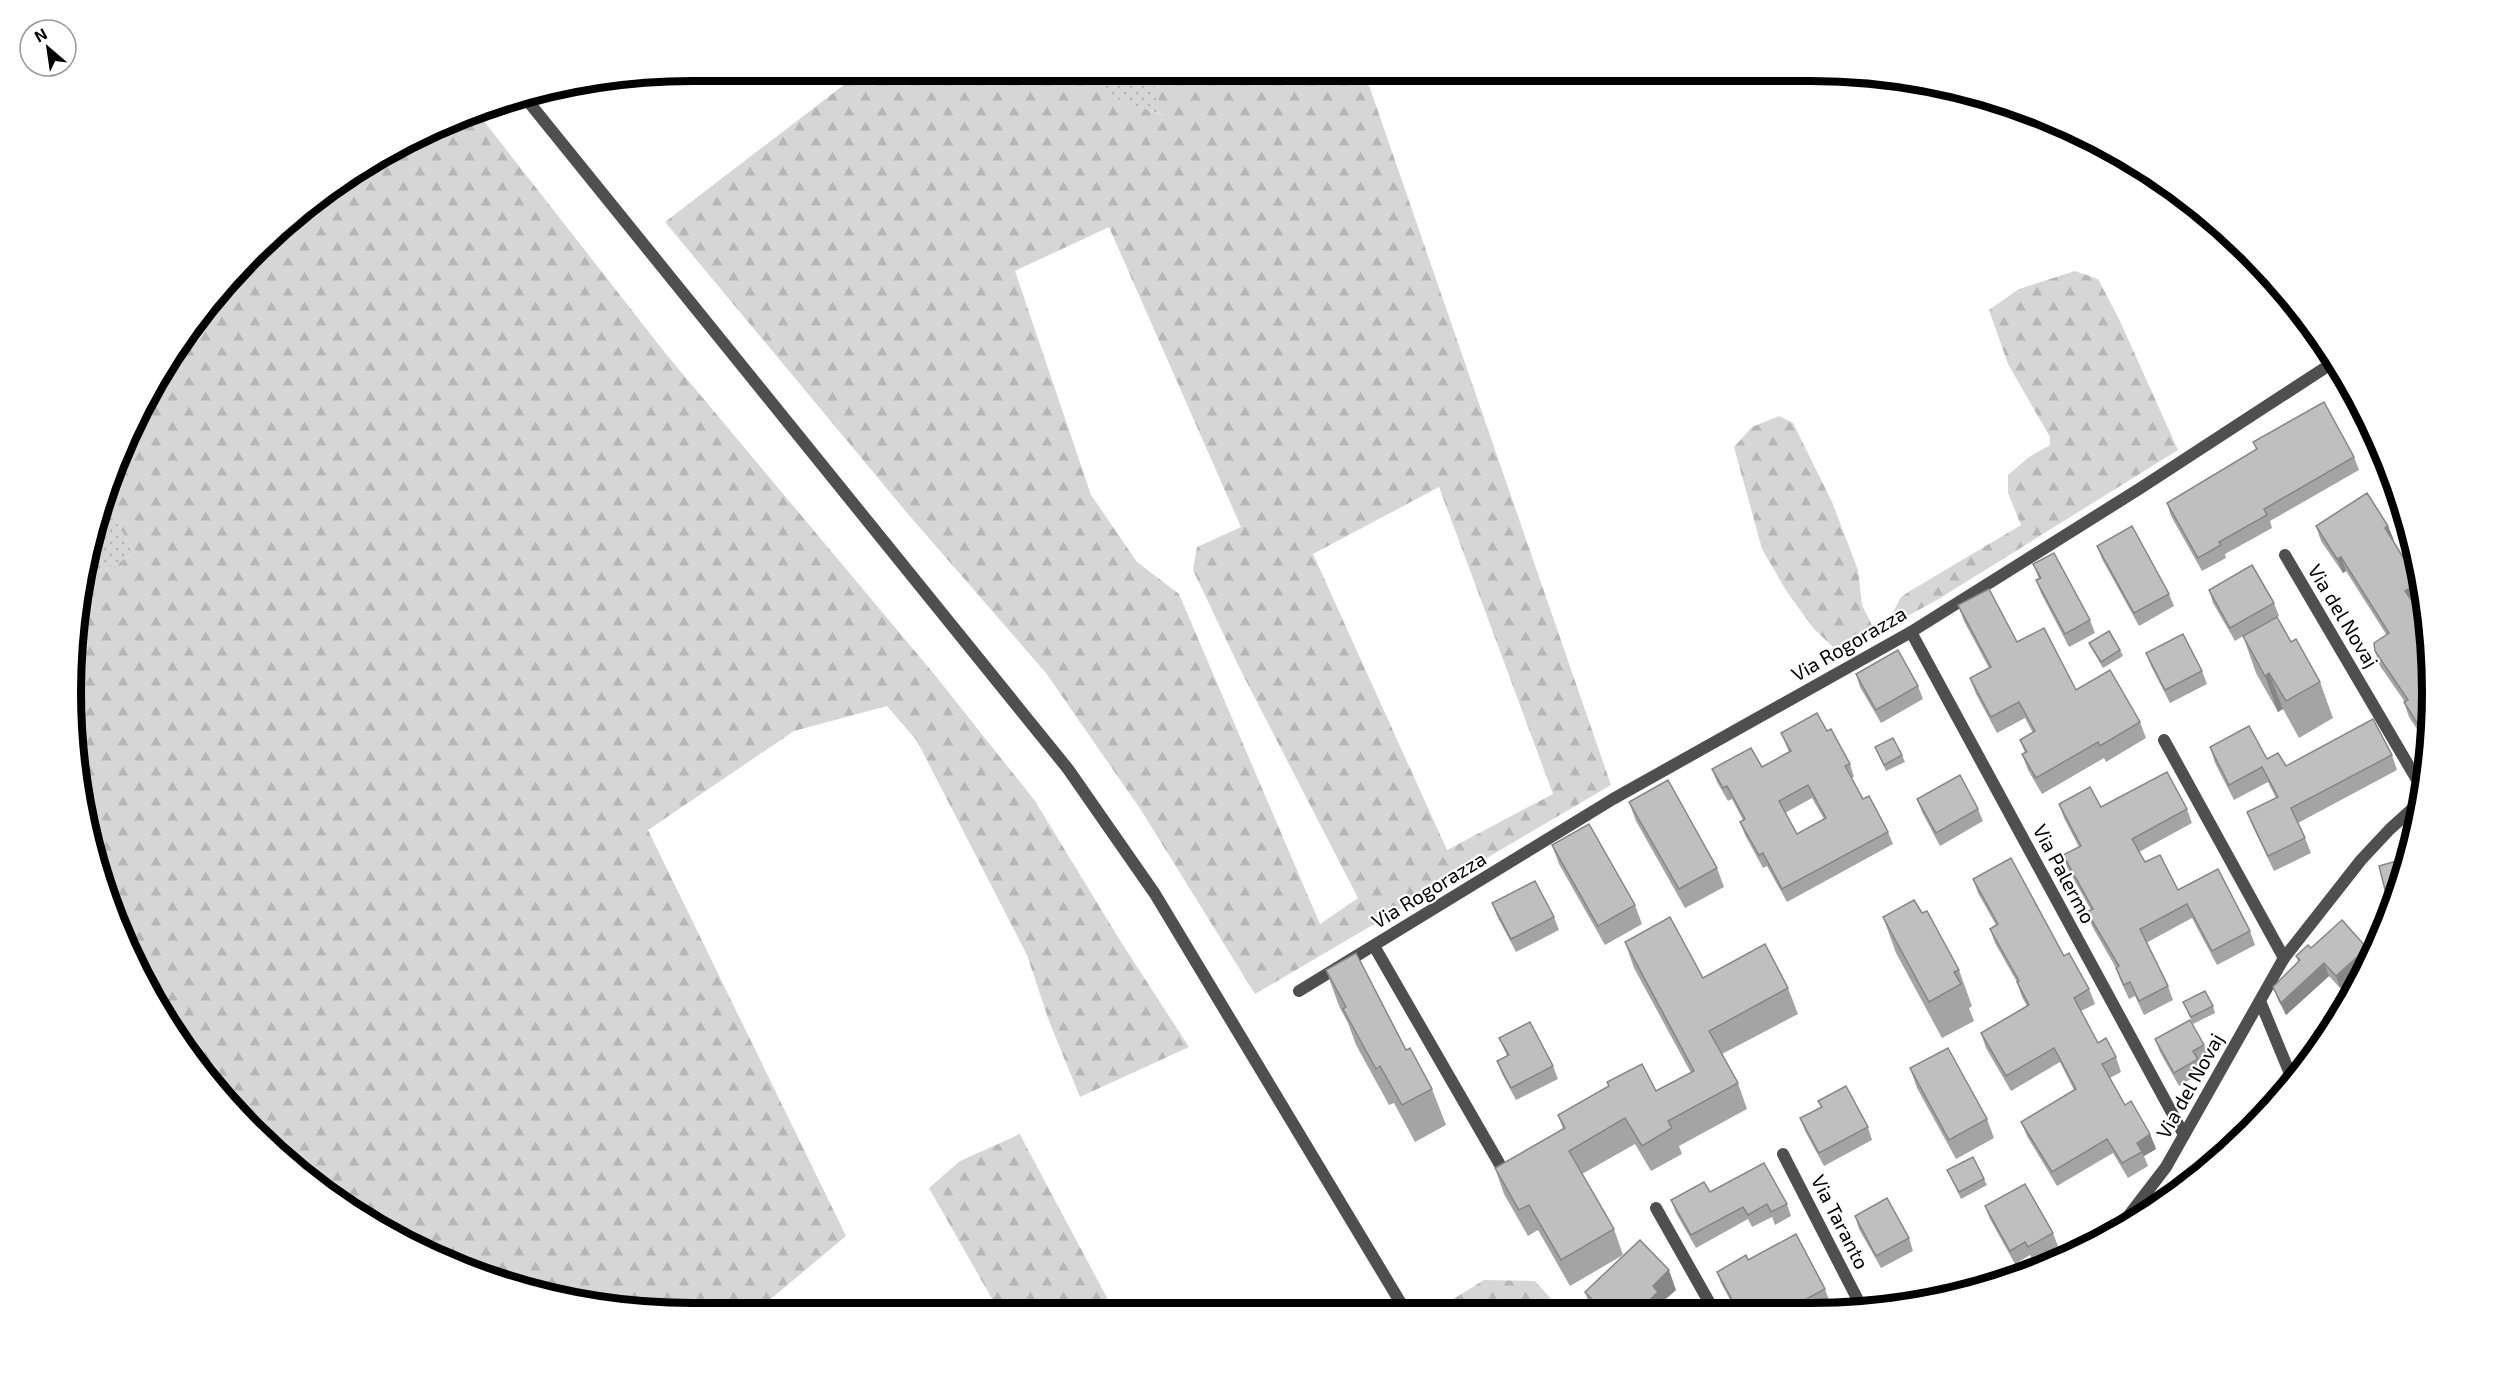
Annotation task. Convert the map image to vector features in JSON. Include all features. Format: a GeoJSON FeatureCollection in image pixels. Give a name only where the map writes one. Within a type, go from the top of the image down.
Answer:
{"type":"FeatureCollection","features":[{"type":"Feature","properties":{"kind":"street"},"geometry":{"type":"LineString","coordinates":[[530,103],[1068,769],[1155,894],[1401,1303]]}},
{"type":"Feature","properties":{"kind":"street","name":"Via Rogorazza"},"geometry":{"type":"LineString","coordinates":[[1299,991],[1613,800],[1911,632],[2139,489],[2327,366]]}},
{"type":"Feature","properties":{"kind":"street","name":"Via del Novaj"},"geometry":{"type":"LineString","coordinates":[[2284,555],[2416,777]]}},
{"type":"Feature","properties":{"kind":"street","name":"Via Palermo"},"geometry":{"type":"LineString","coordinates":[[1911,632],[2184,1135]]}},
{"type":"Feature","properties":{"kind":"street"},"geometry":{"type":"LineString","coordinates":[[2164,740],[2284,958]]}},
{"type":"Feature","properties":{"kind":"street","name":"Via del Novaj"},"geometry":{"type":"LineString","coordinates":[[2135,1209],[2146,1196],[2184,1135],[2284,958],[2361,860],[2390,829],[2410,812]]}},
{"type":"Feature","properties":{"kind":"street","name":"Via Rogorazza"},"geometry":{"type":"LineString","coordinates":[[1374,946],[1499,1163]]}},
{"type":"Feature","properties":{"kind":"street"},"geometry":{"type":"LineString","coordinates":[[2260,1001],[2289,1072]]}},
{"type":"Feature","properties":{"kind":"street","name":"Via Taranto"},"geometry":{"type":"LineString","coordinates":[[1783,1154],[1859,1301]]}},
{"type":"Feature","properties":{"kind":"street"},"geometry":{"type":"LineString","coordinates":[[1656,1208],[1710,1303]]}},
{"type":"Feature","properties":{"kind":"green space"},"geometry":{"type":"Polygon","coordinates":[[[849,81],[1099,81],[1113,98],[1163,115],[1153,81],[1367,81],[1611,785],[1255,994],[1141,810],[1046,673],[908,514],[665,222],[849,81]],[[1109,227],[1015,271],[1091,495],[1137,562],[1179,594],[1320,924],[1358,898],[1240,669],[1193,570],[1197,547],[1241,527],[1109,227]],[[1439,487],[1313,554],[1447,850],[1553,794],[1439,487]]]}},
{"type":"Feature","properties":{"kind":"green space"},"geometry":{"type":"Polygon","coordinates":[[[1099,81],[1153,81],[1164,115],[1112,98],[1099,81]]]}},
{"type":"Feature","properties":{"kind":"green space"},"geometry":{"type":"Polygon","coordinates":[[[482,119],[666,354],[934,674],[1035,801],[1121,942],[1189,1047],[1080,1097],[1049,1021],[1027,955],[917,741],[887,706],[794,731],[648,830],[846,1236],[766,1303],[652,1302],[573,1291],[496,1271],[422,1240],[386,1221],[320,1177],[260,1124],[207,1064],[184,1031],[163,998],[128,926],[113,888],[93,811],[86,772],[81,692],[86,612],[93,573],[104,571],[135,553],[109,509],[113,496],[144,422],[163,386],[207,320],[260,260],[320,207],[386,163],[422,144],[482,119]]]}},
{"type":"Feature","properties":{"kind":"green space"},"geometry":{"type":"Polygon","coordinates":[[[2075,271],[2098,279],[2119,319],[2178,450],[1937,600],[1902,619],[1892,614],[1901,597],[2021,525],[2008,493],[2008,475],[2029,457],[2050,445],[2050,437],[2008,364],[1989,310],[2019,289],[2075,271]]]}},
{"type":"Feature","properties":{"kind":"green space"},"geometry":{"type":"Polygon","coordinates":[[[1779,416],[1793,423],[1832,502],[1858,570],[1862,605],[1872,625],[1862,641],[1846,649],[1833,647],[1814,629],[1787,592],[1762,549],[1734,447],[1752,427],[1779,416]]]}},
{"type":"Feature","properties":{"kind":"green space"},"geometry":{"type":"Polygon","coordinates":[[[109,509],[135,553],[104,571],[93,573],[109,509]]]}},
{"type":"Feature","properties":{"kind":"green space"},"geometry":{"type":"Polygon","coordinates":[[[1020,1134],[1110,1303],[994,1303],[929,1188],[960,1161],[1020,1134]]]}},
{"type":"Feature","properties":{"kind":"green space"},"geometry":{"type":"Polygon","coordinates":[[[1484,1280],[1535,1281],[1555,1303],[1450,1303],[1484,1280]]]}},
{"type":"Feature","properties":{"kind":"building"},"geometry":{"type":"Polygon","coordinates":[[[2324,402],[2354,457],[2264,509],[2267,515],[2219,542],[2221,545],[2198,558],[2167,503],[2257,449],[2253,442],[2324,402]]]}},
{"type":"Feature","properties":{"kind":"building"},"geometry":{"type":"Polygon","coordinates":[[[2367,493],[2388,526],[2385,528],[2408,566],[2412,587],[2405,591],[2417,612],[2421,652],[2421,729],[2404,702],[2408,700],[2375,651],[2374,643],[2389,633],[2341,557],[2337,559],[2316,526],[2367,493]]]}},
{"type":"Feature","properties":{"kind":"building"},"geometry":{"type":"Polygon","coordinates":[[[2132,526],[2169,594],[2134,613],[2097,546],[2132,526]]]}},
{"type":"Feature","properties":{"kind":"building"},"geometry":{"type":"Polygon","coordinates":[[[2054,553],[2090,620],[2065,634],[2036,580],[2041,578],[2033,564],[2054,553]]]}},
{"type":"Feature","properties":{"kind":"building"},"geometry":{"type":"Polygon","coordinates":[[[2252,565],[2274,603],[2230,628],[2209,590],[2252,565]]]}},
{"type":"Feature","properties":{"kind":"building"},"geometry":{"type":"Polygon","coordinates":[[[1989,589],[2017,642],[2044,628],[2076,690],[2110,670],[2140,722],[2100,746],[2098,742],[2036,778],[2022,754],[2027,752],[2020,740],[2035,731],[2019,702],[1991,717],[1970,678],[1991,667],[1958,605],[1989,589]]]}},
{"type":"Feature","properties":{"kind":"building"},"geometry":{"type":"Polygon","coordinates":[[[2277,617],[2291,642],[2296,639],[2320,682],[2286,701],[2269,673],[2265,676],[2243,636],[2277,617]]]}},
{"type":"Feature","properties":{"kind":"building"},"geometry":{"type":"Polygon","coordinates":[[[2109,631],[2120,650],[2101,662],[2089,643],[2109,631]]]}},
{"type":"Feature","properties":{"kind":"building"},"geometry":{"type":"Polygon","coordinates":[[[2183,634],[2202,671],[2165,690],[2146,653],[2183,634]]]}},
{"type":"Feature","properties":{"kind":"building"},"geometry":{"type":"Polygon","coordinates":[[[1898,650],[1918,686],[1876,710],[1856,674],[1898,650]]]}},
{"type":"Feature","properties":{"kind":"building"},"geometry":{"type":"Polygon","coordinates":[[[1817,713],[1827,731],[1831,729],[1850,764],[1845,766],[1863,799],[1869,796],[1888,832],[1782,889],[1763,853],[1759,855],[1740,822],[1745,819],[1727,786],[1723,788],[1712,769],[1751,748],[1762,767],[1791,751],[1781,733],[1817,713]],[[1808,785],[1779,801],[1797,834],[1826,818],[1808,785]]]}},
{"type":"Feature","properties":{"kind":"building"},"geometry":{"type":"Polygon","coordinates":[[[2373,719],[2392,755],[2291,808],[2305,838],[2268,856],[2247,812],[2278,797],[2262,767],[2229,785],[2210,747],[2249,726],[2267,759],[2278,753],[2286,766],[2373,719]]]}},
{"type":"Feature","properties":{"kind":"building"},"geometry":{"type":"Polygon","coordinates":[[[1893,738],[1902,755],[1884,765],[1875,747],[1893,738]]]}},
{"type":"Feature","properties":{"kind":"building"},"geometry":{"type":"Polygon","coordinates":[[[2167,772],[2187,809],[2132,839],[2145,862],[2160,855],[2178,890],[2218,869],[2250,931],[2212,951],[2187,904],[2140,929],[2168,986],[2139,1001],[2130,982],[2124,985],[2116,968],[2119,966],[2087,912],[2093,909],[2063,855],[2081,846],[2059,804],[2090,787],[2101,807],[2167,772]]]}},
{"type":"Feature","properties":{"kind":"building"},"geometry":{"type":"Polygon","coordinates":[[[1960,775],[1978,809],[1936,833],[1917,799],[1960,775]]]}},
{"type":"Feature","properties":{"kind":"building"},"geometry":{"type":"Polygon","coordinates":[[[1668,780],[1717,868],[1679,889],[1629,802],[1668,780]]]}},
{"type":"Feature","properties":{"kind":"building"},"geometry":{"type":"Polygon","coordinates":[[[1589,824],[1635,905],[1598,926],[1552,845],[1589,824]]]}},
{"type":"Feature","properties":{"kind":"building"},"geometry":{"type":"Polygon","coordinates":[[[2011,858],[2064,956],[2069,953],[2089,989],[2074,998],[2098,1043],[2106,1038],[2116,1057],[2102,1064],[2125,1105],[2131,1101],[2150,1134],[2137,1143],[2142,1152],[2122,1163],[2107,1139],[2052,1172],[2021,1122],[2076,1089],[2054,1048],[2006,1076],[1981,1033],[2029,1005],[2017,982],[2019,981],[1990,929],[1998,924],[1973,879],[2011,858]]]}},
{"type":"Feature","properties":{"kind":"building"},"geometry":{"type":"Polygon","coordinates":[[[2398,861],[2387,896],[2379,866],[2398,861]]]}},
{"type":"Feature","properties":{"kind":"building"},"geometry":{"type":"Polygon","coordinates":[[[1535,881],[1554,917],[1511,939],[1492,903],[1535,881]]]}},
{"type":"Feature","properties":{"kind":"building"},"geometry":{"type":"Polygon","coordinates":[[[1914,900],[1922,913],[1927,911],[1959,970],[1954,972],[1961,984],[1929,1002],[1883,917],[1914,900]]]}},
{"type":"Feature","properties":{"kind":"building"},"geometry":{"type":"Polygon","coordinates":[[[1670,917],[1703,978],[1765,944],[1788,988],[1709,1031],[1738,1083],[1668,1121],[1672,1128],[1642,1146],[1625,1118],[1569,1151],[1614,1229],[1561,1260],[1529,1205],[1519,1210],[1495,1168],[1565,1128],[1558,1115],[1609,1086],[1607,1082],[1642,1064],[1656,1091],[1694,1071],[1625,942],[1670,917]]]}},
{"type":"Feature","properties":{"kind":"building"},"geometry":{"type":"Polygon","coordinates":[[[2342,920],[2366,947],[2336,976],[2324,963],[2281,1003],[2273,987],[2300,960],[2296,956],[2308,945],[2311,948],[2342,920]]]}},
{"type":"Feature","properties":{"kind":"building"},"geometry":{"type":"Polygon","coordinates":[[[1356,953],[1406,1050],[1410,1048],[1432,1089],[1402,1105],[1380,1066],[1376,1069],[1343,1009],[1346,1007],[1326,970],[1356,953]]]}},
{"type":"Feature","properties":{"kind":"building"},"geometry":{"type":"Polygon","coordinates":[[[2205,991],[2213,1006],[2191,1017],[2183,1002],[2205,991]]]}},
{"type":"Feature","properties":{"kind":"building"},"geometry":{"type":"Polygon","coordinates":[[[2190,1020],[2204,1045],[2193,1051],[2198,1059],[2174,1073],[2155,1039],[2190,1020]]]}},
{"type":"Feature","properties":{"kind":"building"},"geometry":{"type":"Polygon","coordinates":[[[1530,1022],[1553,1066],[1511,1088],[1497,1061],[1509,1055],[1499,1038],[1530,1022]]]}},
{"type":"Feature","properties":{"kind":"building"},"geometry":{"type":"Polygon","coordinates":[[[1948,1048],[1987,1119],[1949,1140],[1910,1068],[1948,1048]]]}},
{"type":"Feature","properties":{"kind":"building"},"geometry":{"type":"Polygon","coordinates":[[[1846,1086],[1868,1127],[1819,1153],[1800,1118],[1822,1107],[1818,1101],[1846,1086]]]}},
{"type":"Feature","properties":{"kind":"building"},"geometry":{"type":"Polygon","coordinates":[[[1973,1157],[1984,1179],[1959,1192],[1947,1170],[1973,1157]]]}},
{"type":"Feature","properties":{"kind":"building"},"geometry":{"type":"Polygon","coordinates":[[[1764,1163],[1787,1204],[1771,1212],[1767,1204],[1748,1215],[1743,1207],[1691,1235],[1671,1200],[1704,1182],[1710,1192],[1764,1163]]]}},
{"type":"Feature","properties":{"kind":"building"},"geometry":{"type":"Polygon","coordinates":[[[2025,1184],[2053,1233],[2028,1247],[2025,1242],[2010,1251],[1985,1206],[2025,1184]]]}},
{"type":"Feature","properties":{"kind":"building"},"geometry":{"type":"Polygon","coordinates":[[[1887,1198],[1909,1238],[1876,1256],[1855,1216],[1887,1198]]]}},
{"type":"Feature","properties":{"kind":"building"},"geometry":{"type":"Polygon","coordinates":[[[1796,1234],[1825,1289],[1799,1303],[1734,1303],[1717,1272],[1746,1255],[1748,1260],[1796,1234]]]}},
{"type":"Feature","properties":{"kind":"building"},"geometry":{"type":"Polygon","coordinates":[[[1640,1240],[1669,1270],[1653,1286],[1658,1292],[1646,1303],[1595,1303],[1585,1292],[1640,1240]]]}}]}
